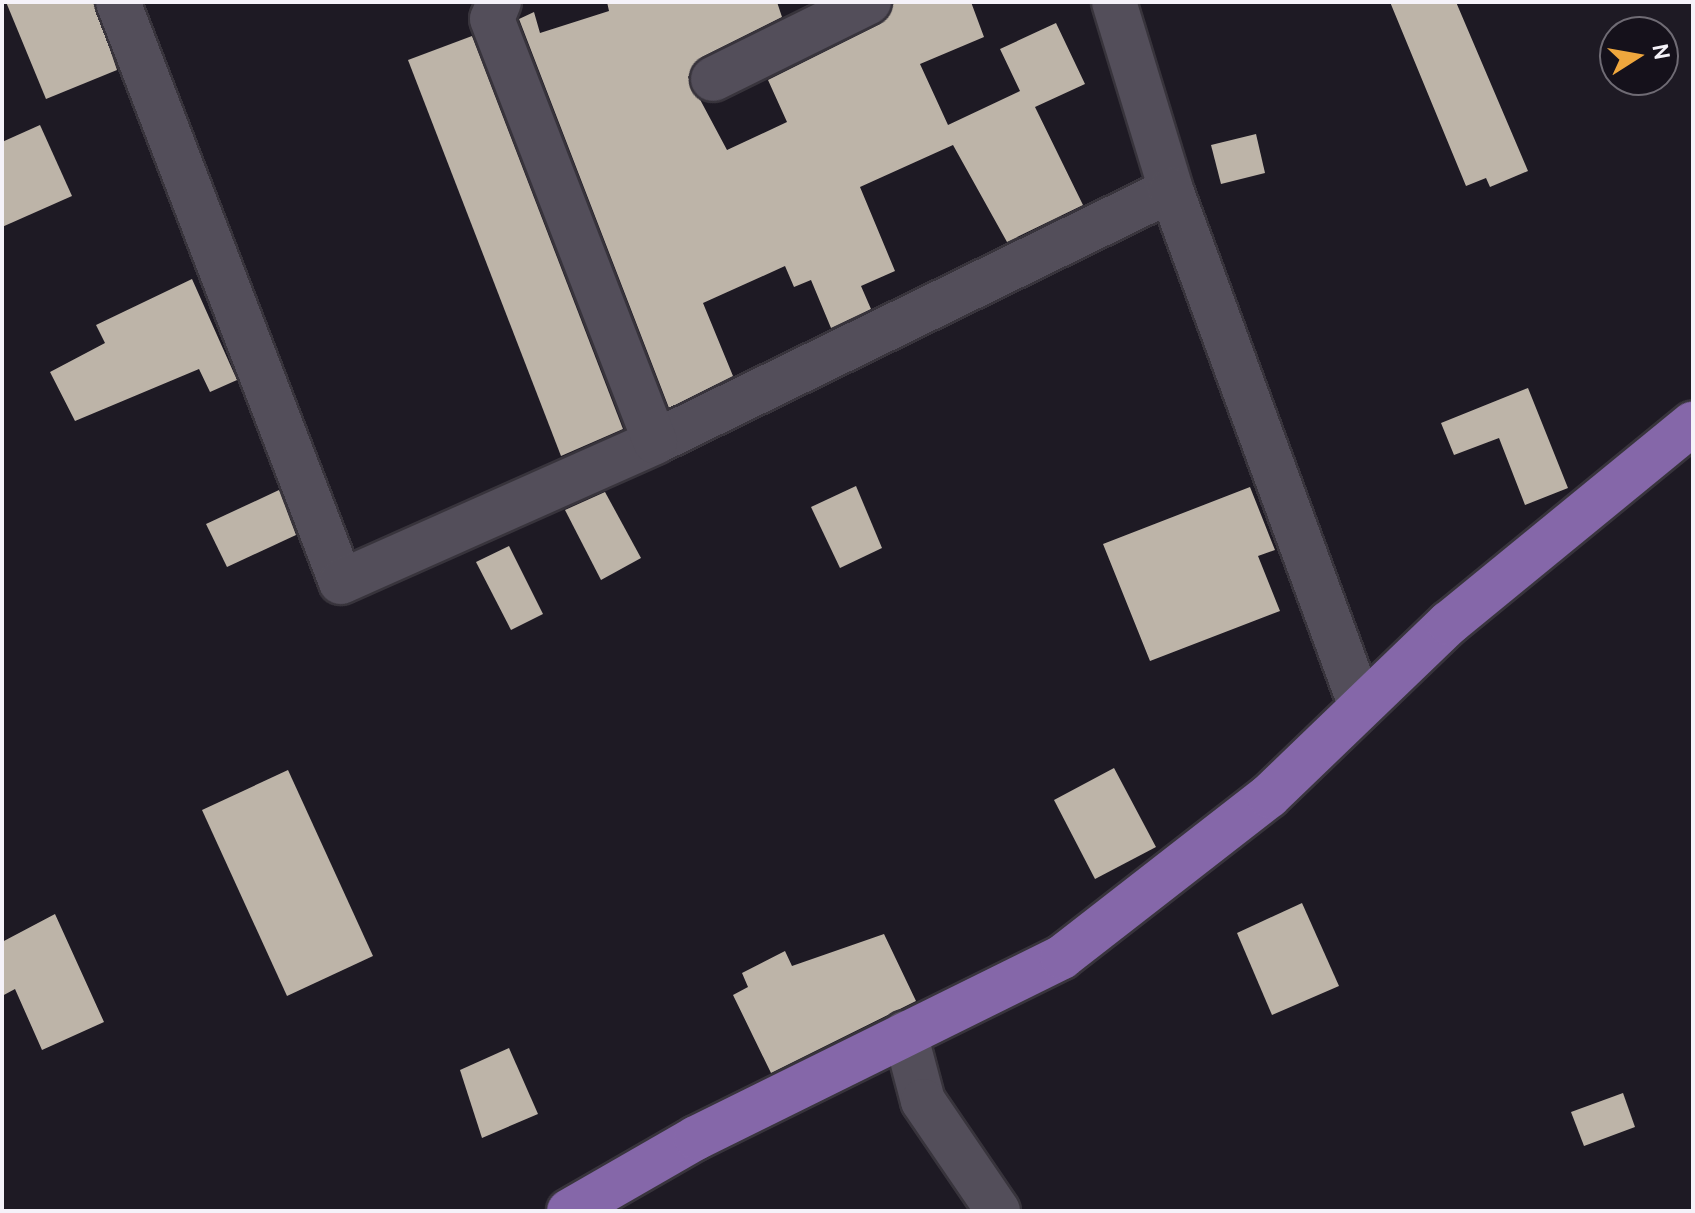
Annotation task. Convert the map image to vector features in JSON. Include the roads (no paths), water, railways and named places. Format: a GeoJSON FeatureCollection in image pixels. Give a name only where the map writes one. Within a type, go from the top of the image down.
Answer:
{"type":"FeatureCollection","features":[{"type":"Feature","properties":{"kind":"main road"},"geometry":{"type":"LineString","coordinates":[[569,1211],[905,1033],[1062,957],[1269,796],[1360,704],[1528,554],[1693,423]]}},
{"type":"Feature","properties":{"kind":"street"},"geometry":{"type":"LineString","coordinates":[[118,2],[341,582],[655,442],[1171,190]]}},
{"type":"Feature","properties":{"kind":"street"},"geometry":{"type":"LineString","coordinates":[[499,2],[492,19],[655,442]]}},
{"type":"Feature","properties":{"kind":"street"},"geometry":{"type":"LineString","coordinates":[[713,79],[869,2]]}},
{"type":"Feature","properties":{"kind":"street"},"geometry":{"type":"LineString","coordinates":[[1114,2],[1171,190],[1360,704]]}},
{"type":"Feature","properties":{"kind":"street"},"geometry":{"type":"LineString","coordinates":[[905,1033],[923,1101],[998,1211]]}}]}
